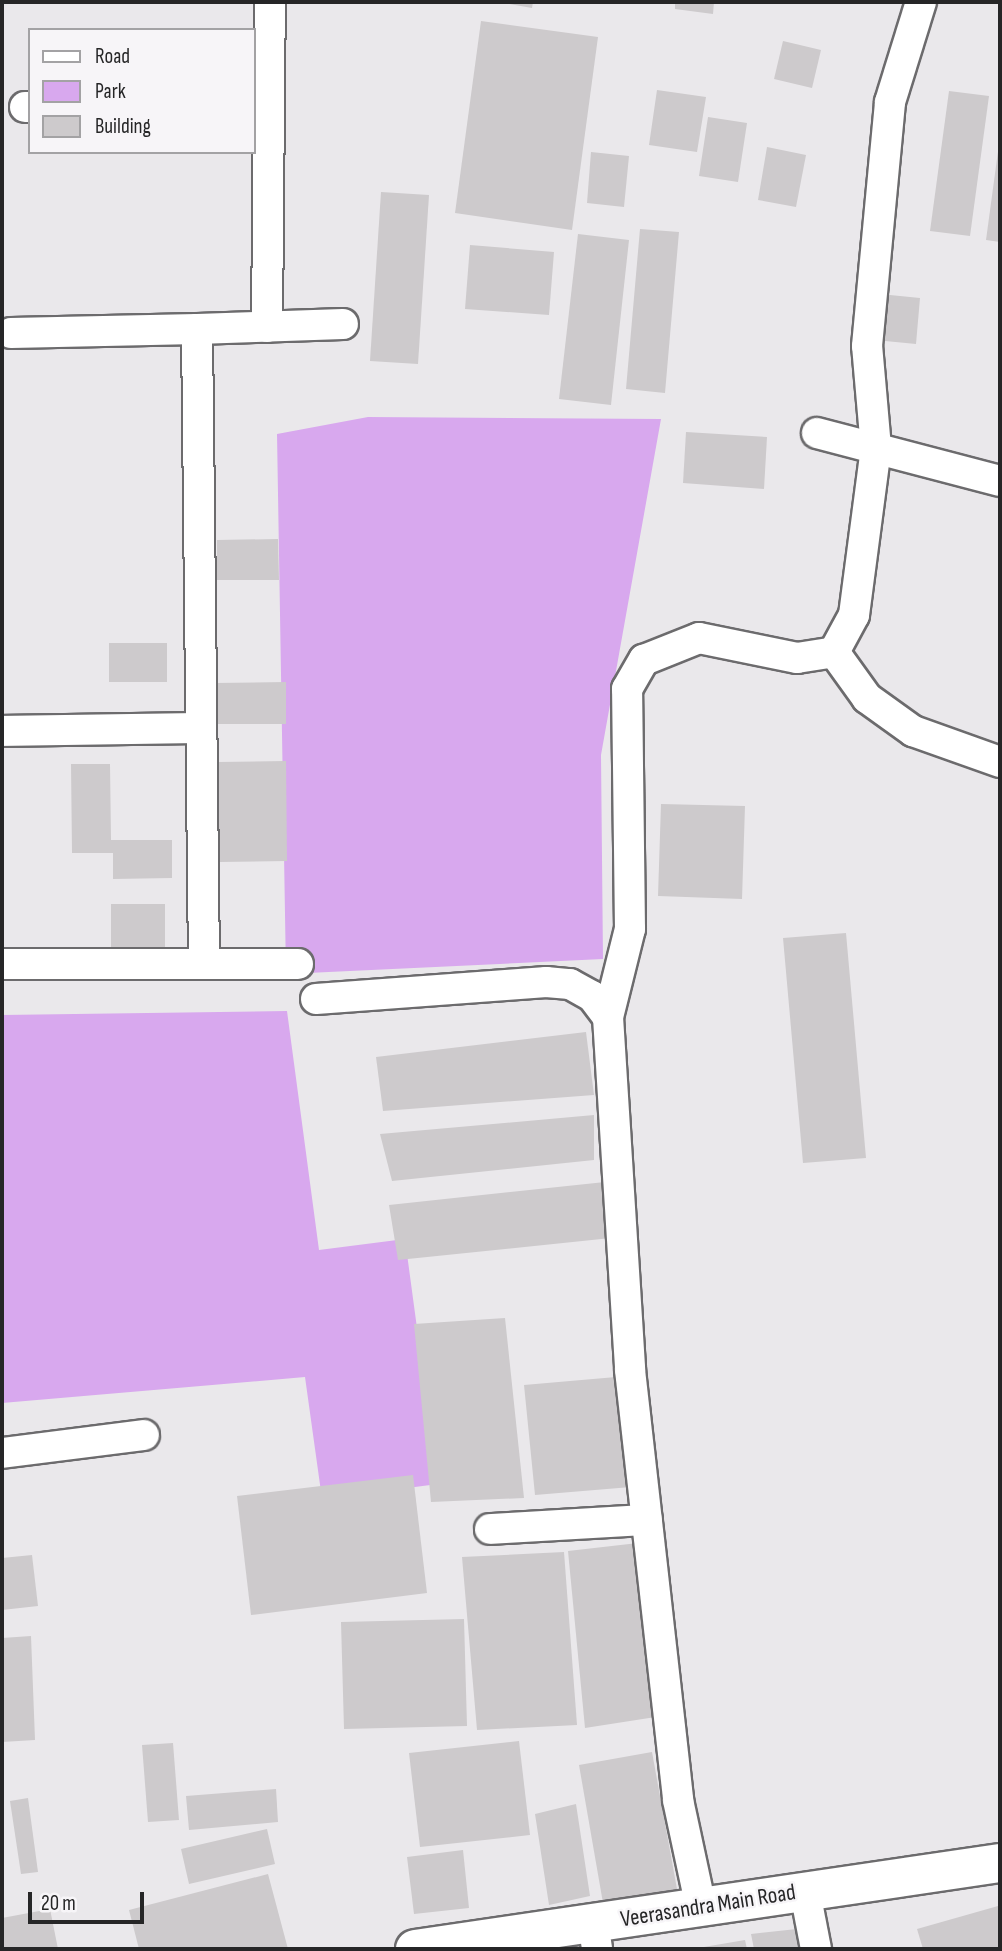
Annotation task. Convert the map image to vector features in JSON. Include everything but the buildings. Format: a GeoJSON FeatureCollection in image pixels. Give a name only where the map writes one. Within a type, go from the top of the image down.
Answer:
{"type":"FeatureCollection","features":[{"type":"Feature","properties":{"kind":"street"},"geometry":{"type":"LineString","coordinates":[[267,327],[261,101],[270,2]]}},
{"type":"Feature","properties":{"kind":"street"},"geometry":{"type":"LineString","coordinates":[[834,652],[854,615],[876,449],[867,346],[889,116],[921,2]]}},
{"type":"Feature","properties":{"kind":"street"},"geometry":{"type":"LineString","coordinates":[[11,333],[343,324]]}},
{"type":"Feature","properties":{"kind":"street"},"geometry":{"type":"LineString","coordinates":[[197,329],[204,962]]}},
{"type":"Feature","properties":{"kind":"street"},"geometry":{"type":"LineString","coordinates":[[817,433],[1000,481]]}},
{"type":"Feature","properties":{"kind":"street"},"geometry":{"type":"LineString","coordinates":[[701,1907],[678,1800],[630,1370],[608,1017],[630,929],[627,689],[644,660],[699,638],[797,658],[834,652]]}},
{"type":"Feature","properties":{"kind":"street"},"geometry":{"type":"LineString","coordinates":[[834,652],[867,698],[914,731],[1000,762]]}},
{"type":"Feature","properties":{"kind":"street"},"geometry":{"type":"LineString","coordinates":[[2,731],[200,728]]}},
{"type":"Feature","properties":{"kind":"street"},"geometry":{"type":"LineString","coordinates":[[2,964],[298,964]]}},
{"type":"Feature","properties":{"kind":"street"},"geometry":{"type":"LineString","coordinates":[[316,999],[546,982],[570,984],[592,996],[608,1017]]}},
{"type":"Feature","properties":{"kind":"street"},"geometry":{"type":"LineString","coordinates":[[2,1453],[144,1435]]}},
{"type":"Feature","properties":{"kind":"street"},"geometry":{"type":"LineString","coordinates":[[490,1529],[647,1520]]}},
{"type":"Feature","properties":{"kind":"street","name":"Veerasandra Main Road"},"geometry":{"type":"LineString","coordinates":[[415,1949],[595,1936],[701,1907],[1000,1863]]}},
{"type":"Feature","properties":{"kind":"street"},"geometry":{"type":"LineString","coordinates":[[805,1892],[816,1949]]}},
{"type":"Feature","properties":{"kind":"green space"},"geometry":{"type":"Polygon","coordinates":[[[368,417],[661,419],[601,755],[603,959],[286,974],[277,434],[368,417]]]}},
{"type":"Feature","properties":{"kind":"green space"},"geometry":{"type":"Polygon","coordinates":[[[287,1011],[319,1250],[405,1239],[438,1484],[322,1499],[305,1377],[2,1403],[2,1015],[287,1011]]]}}]}
